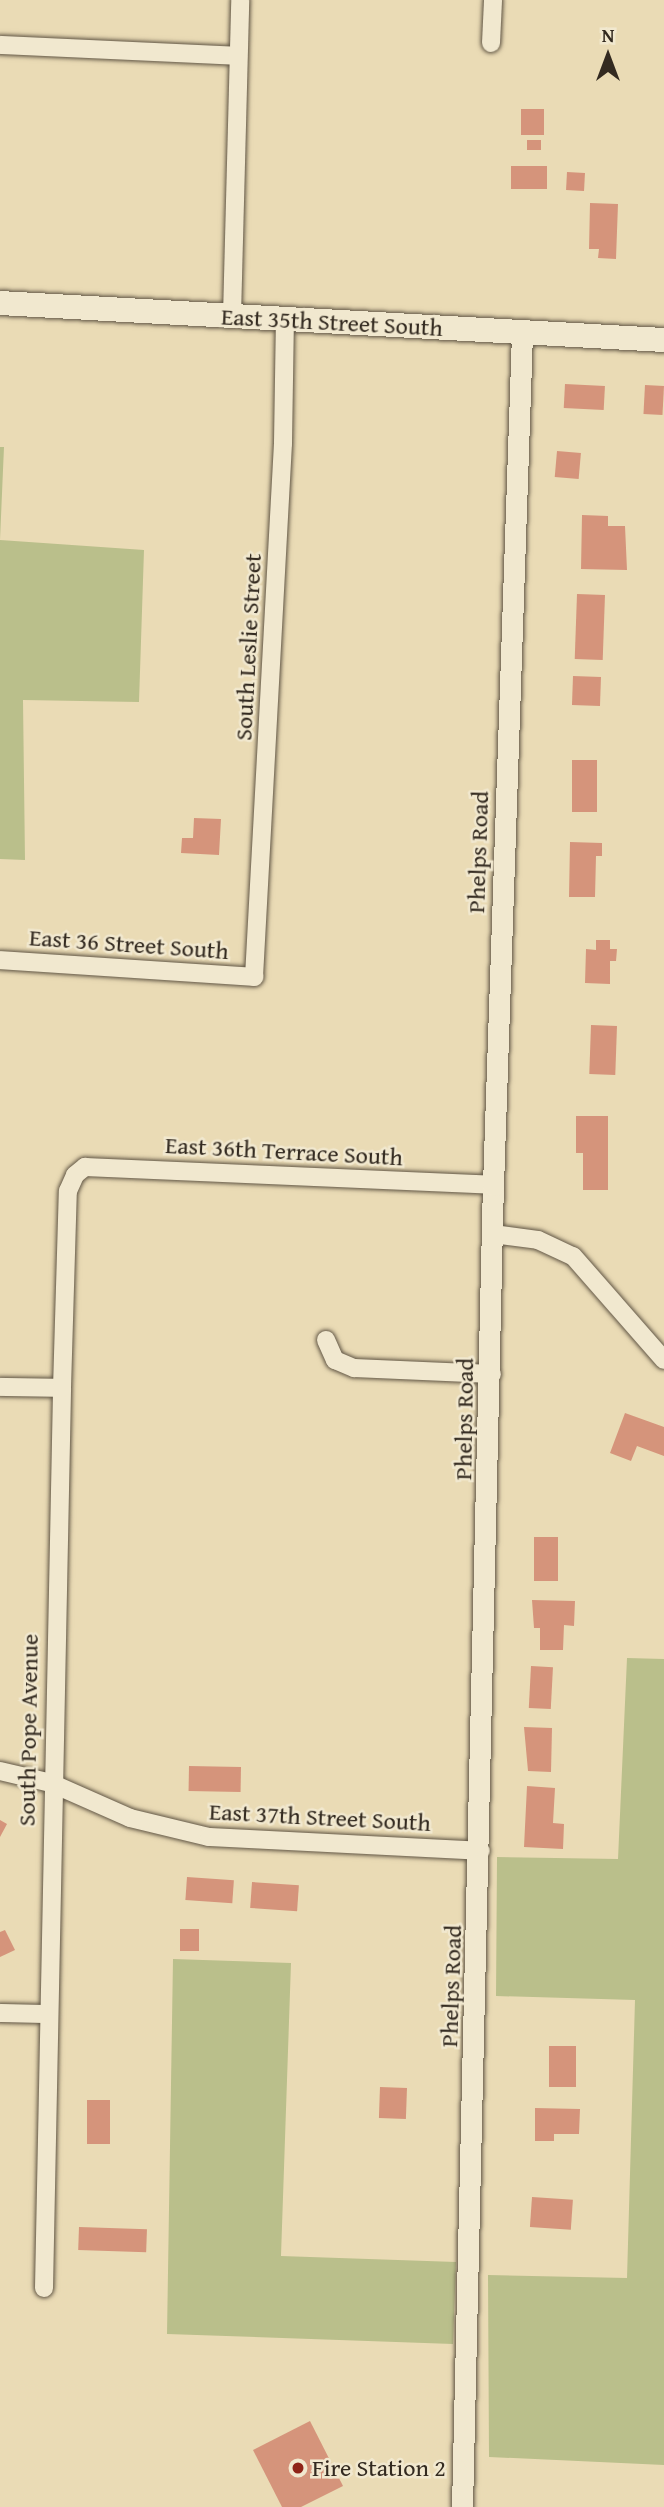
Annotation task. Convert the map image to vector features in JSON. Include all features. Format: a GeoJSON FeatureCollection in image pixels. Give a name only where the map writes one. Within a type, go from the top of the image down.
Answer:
{"type":"FeatureCollection","features":[{"type":"Feature","properties":{"kind":"main road","name":"East 35th Street South"},"geometry":{"type":"LineString","coordinates":[[0,303],[664,340]]}},
{"type":"Feature","properties":{"kind":"street"},"geometry":{"type":"LineString","coordinates":[[232,316],[240,0]]}},
{"type":"Feature","properties":{"kind":"street"},"geometry":{"type":"LineString","coordinates":[[491,43],[493,0]]}},
{"type":"Feature","properties":{"kind":"street"},"geometry":{"type":"LineString","coordinates":[[0,45],[238,56]]}},
{"type":"Feature","properties":{"kind":"street","name":"South Leslie Street"},"geometry":{"type":"LineString","coordinates":[[254,977],[284,443],[285,320]]}},
{"type":"Feature","properties":{"kind":"street","name":"Phelps Road"},"geometry":{"type":"LineString","coordinates":[[462,2507],[481,1851],[492,1374],[493,1185],[523,332]]}},
{"type":"Feature","properties":{"kind":"street","name":"East 36 Street South"},"geometry":{"type":"LineString","coordinates":[[0,960],[254,977]]}},
{"type":"Feature","properties":{"kind":"street","name":"East 36th Terrace South"},"geometry":{"type":"LineString","coordinates":[[75,1175],[85,1167],[493,1185]]}},
{"type":"Feature","properties":{"kind":"street","name":"South Pope Avenue"},"geometry":{"type":"LineString","coordinates":[[44,2288],[46,2014],[62,1388],[68,1191],[75,1175]]}},
{"type":"Feature","properties":{"kind":"street"},"geometry":{"type":"LineString","coordinates":[[493,1234],[538,1240],[573,1256],[664,1360]]}},
{"type":"Feature","properties":{"kind":"street"},"geometry":{"type":"LineString","coordinates":[[326,1340],[335,1360],[354,1368],[492,1374]]}},
{"type":"Feature","properties":{"kind":"street"},"geometry":{"type":"LineString","coordinates":[[0,1387],[62,1388]]}},
{"type":"Feature","properties":{"kind":"street","name":"East 37th Street South"},"geometry":{"type":"LineString","coordinates":[[0,1771],[51,1783],[130,1818],[209,1837],[481,1851]]}},
{"type":"Feature","properties":{"kind":"street"},"geometry":{"type":"LineString","coordinates":[[0,2012],[46,2014]]}},
{"type":"Feature","properties":{"kind":"green space"},"geometry":{"type":"Polygon","coordinates":[[[0,447],[4,447],[0,540],[0,447]]]}},
{"type":"Feature","properties":{"kind":"green space"},"geometry":{"type":"Polygon","coordinates":[[[0,540],[144,550],[139,702],[23,700],[25,860],[0,859],[0,540]]]}},
{"type":"Feature","properties":{"kind":"green space"},"geometry":{"type":"Polygon","coordinates":[[[627,1658],[664,1659],[664,2465],[489,2457],[488,2275],[627,2278],[635,2000],[496,1996],[497,1857],[618,1859],[627,1658]]]}},
{"type":"Feature","properties":{"kind":"green space"},"geometry":{"type":"Polygon","coordinates":[[[173,1959],[291,1963],[281,2256],[456,2262],[453,2344],[167,2334],[173,1959]]]}},
{"type":"Feature","properties":{"kind":"building"},"geometry":{"type":"Polygon","coordinates":[[[521,109],[544,109],[544,135],[521,135],[521,109]]]}},
{"type":"Feature","properties":{"kind":"building"},"geometry":{"type":"Polygon","coordinates":[[[527,140],[541,140],[541,150],[527,150],[527,140]]]}},
{"type":"Feature","properties":{"kind":"building"},"geometry":{"type":"Polygon","coordinates":[[[511,166],[547,166],[547,189],[511,189],[511,166]]]}},
{"type":"Feature","properties":{"kind":"building"},"geometry":{"type":"Polygon","coordinates":[[[567,172],[585,173],[584,191],[566,190],[567,172]]]}},
{"type":"Feature","properties":{"kind":"building"},"geometry":{"type":"Polygon","coordinates":[[[590,203],[618,204],[616,259],[598,258],[599,249],[589,249],[590,203]]]}},
{"type":"Feature","properties":{"kind":"building"},"geometry":{"type":"Polygon","coordinates":[[[565,384],[605,386],[604,410],[564,408],[565,384]]]}},
{"type":"Feature","properties":{"kind":"building"},"geometry":{"type":"Polygon","coordinates":[[[645,385],[664,386],[662,415],[643,414],[645,385]]]}},
{"type":"Feature","properties":{"kind":"building"},"geometry":{"type":"Polygon","coordinates":[[[557,451],[581,453],[579,479],[555,477],[557,451]]]}},
{"type":"Feature","properties":{"kind":"building"},"geometry":{"type":"Polygon","coordinates":[[[582,515],[608,516],[608,526],[625,526],[627,570],[581,569],[582,515]]]}},
{"type":"Feature","properties":{"kind":"building"},"geometry":{"type":"Polygon","coordinates":[[[577,594],[605,595],[603,660],[575,659],[577,594]]]}},
{"type":"Feature","properties":{"kind":"building"},"geometry":{"type":"Polygon","coordinates":[[[573,676],[601,677],[600,706],[572,705],[573,676]]]}},
{"type":"Feature","properties":{"kind":"building"},"geometry":{"type":"Polygon","coordinates":[[[572,760],[597,760],[597,812],[572,812],[572,760]]]}},
{"type":"Feature","properties":{"kind":"building"},"geometry":{"type":"Polygon","coordinates":[[[194,818],[221,819],[219,855],[181,853],[182,838],[193,838],[194,818]]]}},
{"type":"Feature","properties":{"kind":"building"},"geometry":{"type":"Polygon","coordinates":[[[570,842],[602,843],[602,856],[596,856],[595,897],[569,897],[570,842]]]}},
{"type":"Feature","properties":{"kind":"building"},"geometry":{"type":"Polygon","coordinates":[[[596,940],[610,940],[610,949],[617,949],[616,961],[610,961],[610,984],[585,983],[586,949],[596,950],[596,940]]]}},
{"type":"Feature","properties":{"kind":"building"},"geometry":{"type":"Polygon","coordinates":[[[591,1025],[617,1026],[615,1075],[589,1074],[591,1025]]]}},
{"type":"Feature","properties":{"kind":"building"},"geometry":{"type":"Polygon","coordinates":[[[576,1116],[608,1116],[608,1190],[583,1190],[583,1153],[576,1153],[576,1116]]]}},
{"type":"Feature","properties":{"kind":"building"},"geometry":{"type":"Polygon","coordinates":[[[625,1413],[664,1427],[664,1456],[637,1446],[631,1461],[610,1453],[625,1413]]]}},
{"type":"Feature","properties":{"kind":"building"},"geometry":{"type":"Polygon","coordinates":[[[534,1537],[558,1537],[558,1581],[534,1581],[534,1537]]]}},
{"type":"Feature","properties":{"kind":"building"},"geometry":{"type":"Polygon","coordinates":[[[532,1600],[575,1601],[574,1626],[564,1625],[563,1650],[540,1650],[540,1628],[534,1628],[532,1600]]]}},
{"type":"Feature","properties":{"kind":"building"},"geometry":{"type":"Polygon","coordinates":[[[531,1666],[553,1667],[551,1709],[529,1708],[531,1666]]]}},
{"type":"Feature","properties":{"kind":"building"},"geometry":{"type":"Polygon","coordinates":[[[524,1727],[552,1728],[551,1772],[528,1771],[524,1727]]]}},
{"type":"Feature","properties":{"kind":"building"},"geometry":{"type":"Polygon","coordinates":[[[189,1766],[241,1767],[241,1792],[189,1791],[189,1766]]]}},
{"type":"Feature","properties":{"kind":"building"},"geometry":{"type":"Polygon","coordinates":[[[527,1786],[555,1788],[553,1823],[564,1824],[563,1849],[524,1847],[527,1786]]]}},
{"type":"Feature","properties":{"kind":"building"},"geometry":{"type":"Polygon","coordinates":[[[0,1820],[7,1824],[0,1837],[0,1820]]]}},
{"type":"Feature","properties":{"kind":"building"},"geometry":{"type":"Polygon","coordinates":[[[187,1877],[234,1880],[232,1903],[185,1900],[187,1877]]]}},
{"type":"Feature","properties":{"kind":"building"},"geometry":{"type":"Polygon","coordinates":[[[252,1882],[299,1885],[297,1911],[250,1908],[252,1882]]]}},
{"type":"Feature","properties":{"kind":"building"},"geometry":{"type":"Polygon","coordinates":[[[180,1929],[199,1929],[199,1951],[180,1951],[180,1929]]]}},
{"type":"Feature","properties":{"kind":"building"},"geometry":{"type":"Polygon","coordinates":[[[5,1930],[15,1950],[0,1957],[0,1932],[5,1930]]]}},
{"type":"Feature","properties":{"kind":"building"},"geometry":{"type":"Polygon","coordinates":[[[549,2046],[576,2046],[576,2087],[549,2087],[549,2046]]]}},
{"type":"Feature","properties":{"kind":"building"},"geometry":{"type":"Polygon","coordinates":[[[380,2087],[407,2088],[406,2119],[379,2118],[380,2087]]]}},
{"type":"Feature","properties":{"kind":"building"},"geometry":{"type":"Polygon","coordinates":[[[87,2100],[110,2100],[110,2144],[87,2144],[87,2100]]]}},
{"type":"Feature","properties":{"kind":"building"},"geometry":{"type":"Polygon","coordinates":[[[535,2108],[580,2109],[579,2134],[554,2134],[554,2141],[535,2141],[535,2108]]]}},
{"type":"Feature","properties":{"kind":"building"},"geometry":{"type":"Polygon","coordinates":[[[532,2197],[573,2200],[571,2230],[530,2227],[532,2197]]]}},
{"type":"Feature","properties":{"kind":"building"},"geometry":{"type":"Polygon","coordinates":[[[79,2227],[147,2229],[146,2252],[78,2250],[79,2227]]]}},
{"type":"Feature","properties":{"kind":"building","name":"Fire Station 2"},"geometry":{"type":"Polygon","coordinates":[[[310,2421],[343,2486],[301,2507],[282,2507],[253,2450],[310,2421]]]}},
{"type":"Feature","properties":{"kind":"place","name":"Fire Station 2"},"geometry":{"type":"Point","coordinates":[298,2468]}}]}
